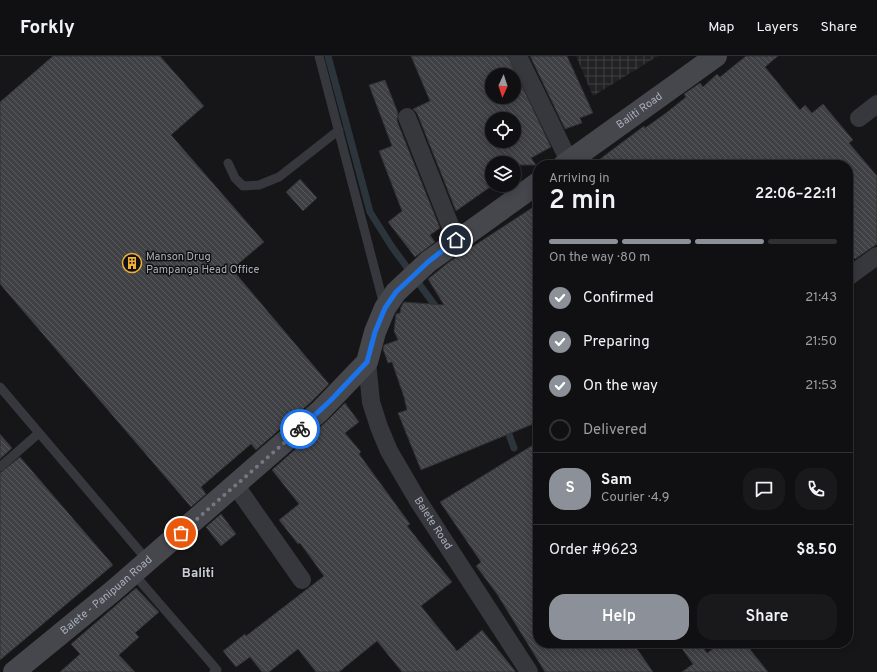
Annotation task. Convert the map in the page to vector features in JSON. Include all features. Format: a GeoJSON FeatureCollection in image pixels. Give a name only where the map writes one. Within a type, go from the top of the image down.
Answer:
{"type":"FeatureCollection","features":[{"type":"Feature","properties":{"kind":"main road","name":"Baliti Road"},"geometry":{"type":"LineString","coordinates":[[570,160],[703,62]]}},
{"type":"Feature","properties":{"kind":"main road"},"geometry":{"type":"LineString","coordinates":[[391,300],[428,262],[456,240],[533,186]]}},
{"type":"Feature","properties":{"kind":"main road","name":"Balete - Panipuan Road"},"geometry":{"type":"LineString","coordinates":[[14,672],[113,591],[236,486],[320,411],[367,362],[375,332],[391,300]]}},
{"type":"Feature","properties":{"kind":"street"},"geometry":{"type":"LineString","coordinates":[[518,56],[565,160]]}},
{"type":"Feature","properties":{"kind":"street"},"geometry":{"type":"LineString","coordinates":[[859,118],[877,104]]}},
{"type":"Feature","properties":{"kind":"street"},"geometry":{"type":"LineString","coordinates":[[407,116],[456,240]]}},
{"type":"Feature","properties":{"kind":"street"},"geometry":{"type":"LineString","coordinates":[[853,273],[877,256]]}},
{"type":"Feature","properties":{"kind":"street","name":"Balete Road"},"geometry":{"type":"LineString","coordinates":[[367,362],[371,402],[388,451],[523,670]]}},
{"type":"Feature","properties":{"kind":"street"},"geometry":{"type":"LineString","coordinates":[[236,486],[302,580]]}},
{"type":"Feature","properties":{"kind":"lane"},"geometry":{"type":"LineString","coordinates":[[319,56],[339,130],[391,300]]}},
{"type":"Feature","properties":{"kind":"lane"},"geometry":{"type":"LineString","coordinates":[[228,163],[235,178],[243,186],[260,185],[279,178],[339,130]]}},
{"type":"Feature","properties":{"kind":"lane"},"geometry":{"type":"LineString","coordinates":[[0,387],[39,433],[141,567],[216,671]]}},
{"type":"Feature","properties":{"kind":"lane"},"geometry":{"type":"LineString","coordinates":[[0,467],[39,433]]}},
{"type":"Feature","properties":{"kind":"shaded area"},"geometry":{"type":"Polygon","coordinates":[[[576,56],[658,56],[593,96],[576,56]]]}},
{"type":"Feature","properties":{"kind":"building"},"geometry":{"type":"Polygon","coordinates":[[[53,56],[160,56],[204,106],[171,135],[264,242],[232,269],[329,384],[311,402],[256,450],[251,444],[201,487],[206,494],[191,507],[0,284],[0,102],[53,56]]]}},
{"type":"Feature","properties":{"kind":"building"},"geometry":{"type":"Polygon","coordinates":[[[411,56],[508,56],[514,68],[485,68],[485,104],[521,104],[521,84],[551,147],[531,158],[533,165],[521,165],[521,156],[485,156],[485,191],[456,211],[417,113],[413,109],[430,101],[411,56]]]}},
{"type":"Feature","properties":{"kind":"building"},"geometry":{"type":"Polygon","coordinates":[[[530,56],[567,56],[593,113],[580,118],[582,123],[565,129],[530,56]]]}},
{"type":"Feature","properties":{"kind":"building"},"geometry":{"type":"Polygon","coordinates":[[[746,56],[778,56],[765,67],[800,110],[805,105],[812,113],[823,104],[853,140],[849,143],[877,176],[877,244],[855,259],[853,257],[853,160],[599,160],[644,126],[645,128],[666,113],[686,97],[684,94],[700,83],[703,87],[717,74],[720,77],[746,56]]]}},
{"type":"Feature","properties":{"kind":"building"},"geometry":{"type":"Polygon","coordinates":[[[385,80],[398,113],[397,121],[440,228],[430,235],[435,242],[415,257],[388,222],[402,211],[379,151],[392,146],[369,85],[385,80]]]}},
{"type":"Feature","properties":{"kind":"building"},"geometry":{"type":"Polygon","coordinates":[[[300,179],[317,198],[303,211],[286,192],[300,179]]]}},
{"type":"Feature","properties":{"kind":"building"},"geometry":{"type":"Polygon","coordinates":[[[533,207],[533,424],[421,470],[398,413],[407,410],[404,397],[392,362],[388,363],[383,349],[384,345],[398,340],[394,331],[396,314],[400,313],[404,302],[444,305],[428,279],[449,262],[533,207]]]}},
{"type":"Feature","properties":{"kind":"building"},"geometry":{"type":"Polygon","coordinates":[[[345,403],[359,422],[345,433],[361,452],[359,454],[410,524],[407,526],[452,582],[421,606],[457,651],[482,630],[516,672],[402,672],[377,641],[339,672],[316,672],[298,649],[269,672],[262,672],[250,657],[236,667],[223,651],[245,634],[246,636],[324,576],[300,543],[298,544],[279,520],[299,504],[272,470],[345,403]]]}},
{"type":"Feature","properties":{"kind":"building"},"geometry":{"type":"Polygon","coordinates":[[[0,434],[12,448],[0,459],[0,434]]]}},
{"type":"Feature","properties":{"kind":"building"},"geometry":{"type":"Polygon","coordinates":[[[533,445],[533,648],[636,648],[653,672],[545,672],[497,594],[476,566],[481,562],[440,502],[533,445]]]}},
{"type":"Feature","properties":{"kind":"building"},"geometry":{"type":"Polygon","coordinates":[[[20,457],[113,565],[0,660],[0,473],[20,457]]]}},
{"type":"Feature","properties":{"kind":"building"},"geometry":{"type":"Polygon","coordinates":[[[221,514],[236,534],[221,546],[206,527],[221,514]]]}},
{"type":"Feature","properties":{"kind":"building"},"geometry":{"type":"Polygon","coordinates":[[[136,588],[159,612],[135,633],[139,637],[119,655],[135,672],[60,672],[80,654],[71,644],[136,588]]]}},
{"type":"Feature","properties":{"kind":"building"},"geometry":{"type":"Polygon","coordinates":[[[682,648],[704,648],[707,653],[714,648],[749,648],[768,672],[682,672],[693,664],[682,648]]]}},
{"type":"Feature","properties":{"kind":"waterway"},"geometry":{"type":"LineString","coordinates":[[328,56],[370,212],[392,247],[439,311]]}},
{"type":"Feature","properties":{"kind":"waterway"},"geometry":{"type":"LineString","coordinates":[[506,426],[514,448]]}},
{"type":"Feature","properties":{"kind":"way so far"},"geometry":{"type":"LineString","coordinates":[[181,533],[300,429]]}},
{"type":"Feature","properties":{"kind":"place","name":"Manson Drug Pampanga Head Office"},"geometry":{"type":"Point","coordinates":[132,263]}},
{"type":"Feature","properties":{"kind":"district","name":"Baliti"},"geometry":{"type":"Point","coordinates":[198,574]}},
{"type":"Feature","properties":{"kind":"route"},"geometry":{"type":"LineString","coordinates":[[300,429],[320,411],[367,362],[375,332],[385,308],[396,292],[428,262],[456,240]]}}]}
